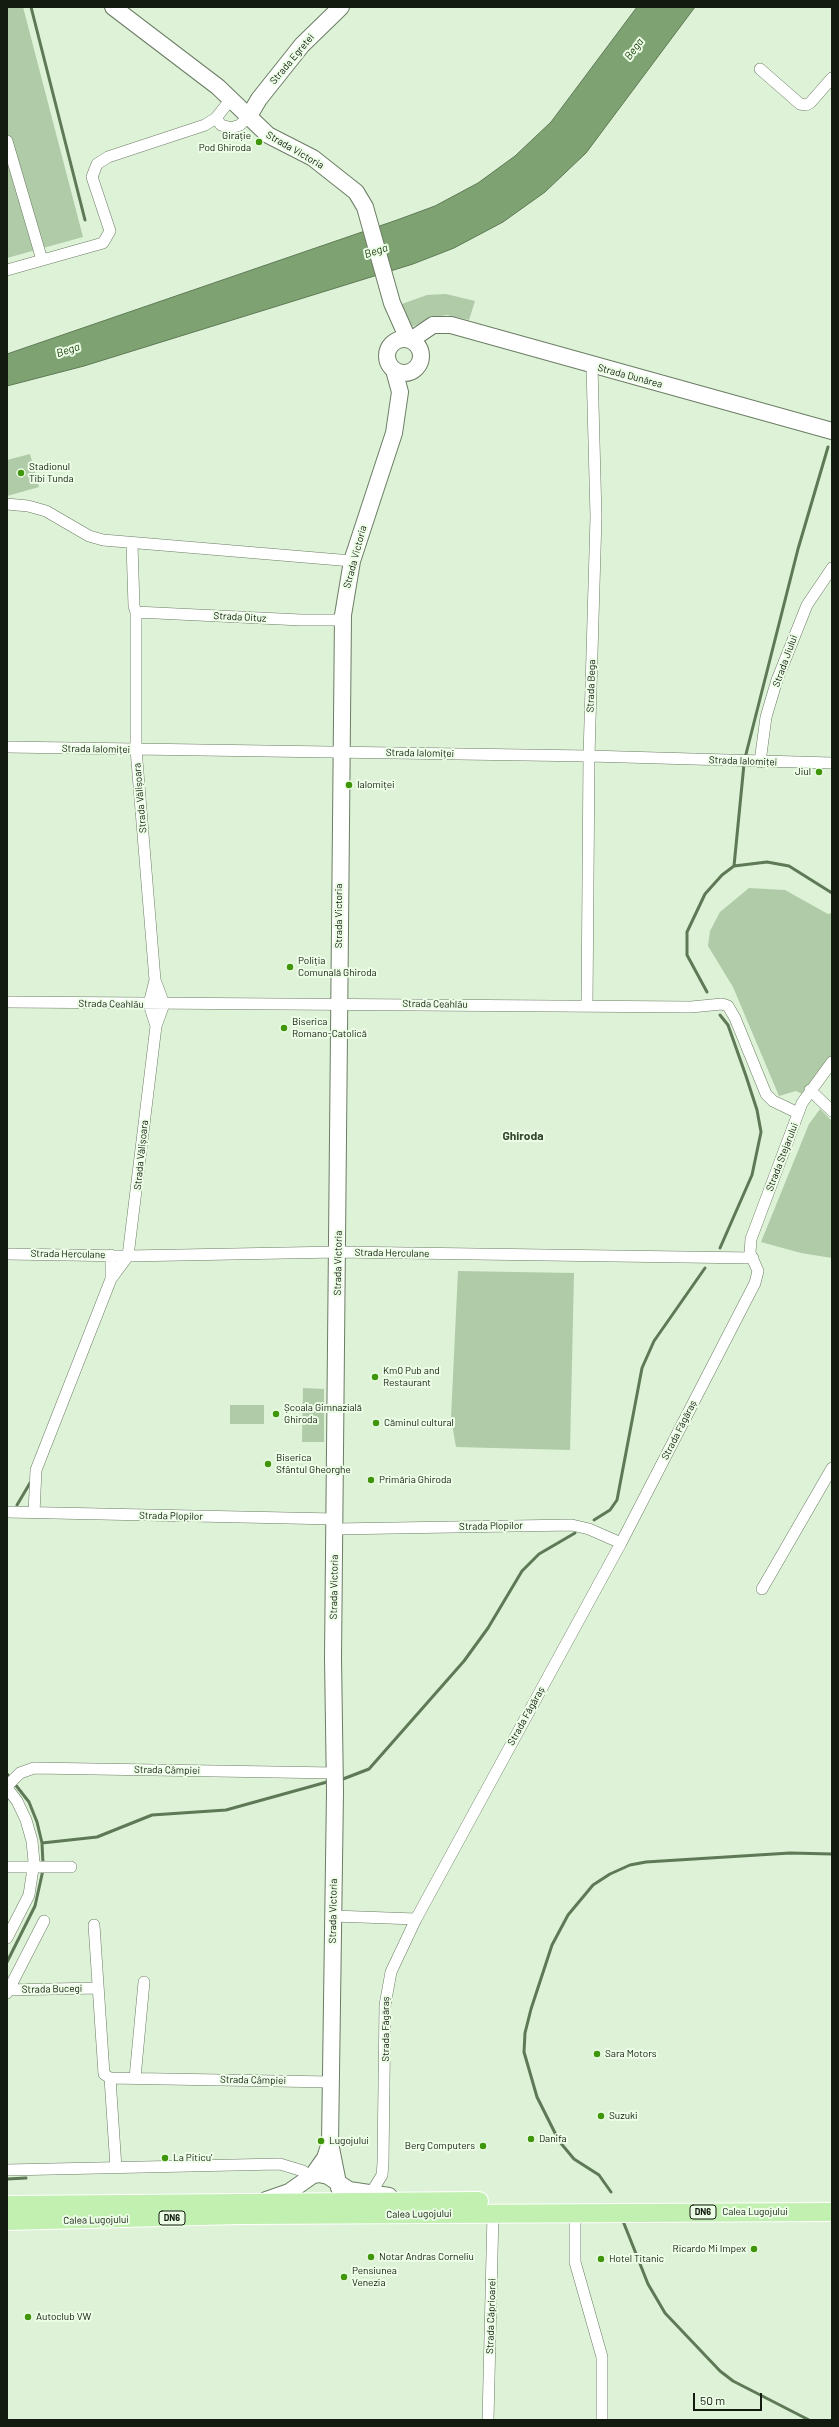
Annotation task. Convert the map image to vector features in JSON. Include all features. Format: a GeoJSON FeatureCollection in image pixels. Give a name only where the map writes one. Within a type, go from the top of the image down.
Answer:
{"type":"FeatureCollection","features":[{"type":"Feature","properties":{"kind":"main road","name":"Calea Lugojului"},"geometry":{"type":"LineString","coordinates":[[7,2206],[430,2201],[832,2200]]}},
{"type":"Feature","properties":{"kind":"main road","name":"Calea Lugojului"},"geometry":{"type":"LineString","coordinates":[[7,2221],[303,2215],[575,2212],[832,2212]]}},
{"type":"Feature","properties":{"kind":"street","name":"Strada Victoria"},"geometry":{"type":"LineString","coordinates":[[113,7],[231,99],[268,135],[313,158],[360,196],[365,207],[397,319],[408,342]]}},
{"type":"Feature","properties":{"kind":"street","name":"Strada Egretei"},"geometry":{"type":"LineString","coordinates":[[249,116],[259,99],[302,45],[341,7]]}},
{"type":"Feature","properties":{"kind":"street"},"geometry":{"type":"LineString","coordinates":[[760,69],[800,104],[806,105],[810,103],[832,78]]}},
{"type":"Feature","properties":{"kind":"street"},"geometry":{"type":"LineString","coordinates":[[7,270],[103,243],[108,238],[110,231],[92,177],[97,164],[108,157],[205,125],[216,118],[231,99]]}},
{"type":"Feature","properties":{"kind":"street"},"geometry":{"type":"LineString","coordinates":[[216,118],[221,125],[230,128],[240,125],[249,116]]}},
{"type":"Feature","properties":{"kind":"street"},"geometry":{"type":"LineString","coordinates":[[7,141],[42,260]]}},
{"type":"Feature","properties":{"kind":"street","name":"Strada Dunărea"},"geometry":{"type":"LineString","coordinates":[[408,342],[429,328],[439,324],[451,325],[592,366],[832,431]]}},
{"type":"Feature","properties":{"kind":"street"},"geometry":{"type":"LineString","coordinates":[[408,342],[421,360],[419,365],[411,372],[400,373],[394,370],[388,363],[387,353],[408,342]]}},
{"type":"Feature","properties":{"kind":"street","name":"Strada Bega"},"geometry":{"type":"LineString","coordinates":[[587,1006],[589,756],[596,517],[592,366]]}},
{"type":"Feature","properties":{"kind":"street","name":"Strada Victoria"},"geometry":{"type":"LineString","coordinates":[[394,370],[400,392]]}},
{"type":"Feature","properties":{"kind":"street","name":"Strada Victoria"},"geometry":{"type":"LineString","coordinates":[[336,2202],[339,2194],[339,2184],[330,2143],[335,1792],[333,1658],[343,620],[352,560],[394,433],[400,392],[411,372]]}},
{"type":"Feature","properties":{"kind":"street"},"geometry":{"type":"LineString","coordinates":[[7,504],[28,506],[46,511],[89,536],[104,540],[132,544],[352,560]]}},
{"type":"Feature","properties":{"kind":"street","name":"Strada Vălișoara"},"geometry":{"type":"LineString","coordinates":[[34,1513],[36,1470],[120,1256],[156,1026],[157,1004],[136,749],[136,612],[134,606],[132,544]]}},
{"type":"Feature","properties":{"kind":"street","name":"Strada Jiului"},"geometry":{"type":"LineString","coordinates":[[750,761],[766,716],[776,680],[807,605],[832,568]]}},
{"type":"Feature","properties":{"kind":"street","name":"Strada Oituz"},"geometry":{"type":"LineString","coordinates":[[136,612],[343,620]]}},
{"type":"Feature","properties":{"kind":"street","name":"Strada Ialomiței"},"geometry":{"type":"LineString","coordinates":[[7,747],[341,751],[832,763]]}},
{"type":"Feature","properties":{"kind":"street","name":"Strada Ceahlău"},"geometry":{"type":"LineString","coordinates":[[7,1002],[157,1004],[339,1003],[691,1007],[722,1004],[728,1006],[735,1018],[766,1094],[774,1101],[798,1113]]}},
{"type":"Feature","properties":{"kind":"street","name":"Strada Stejarului"},"geometry":{"type":"LineString","coordinates":[[753,1258],[750,1253],[750,1239],[798,1113],[810,1090],[832,1062]]}},
{"type":"Feature","properties":{"kind":"street"},"geometry":{"type":"LineString","coordinates":[[810,1090],[832,1110]]}},
{"type":"Feature","properties":{"kind":"street","name":"Strada Herculane"},"geometry":{"type":"LineString","coordinates":[[7,1254],[120,1256],[338,1252],[753,1258]]}},
{"type":"Feature","properties":{"kind":"street","name":"Strada Vălișoara"},"geometry":{"type":"LineString","coordinates":[[111,1279],[120,1256]]}},
{"type":"Feature","properties":{"kind":"street","name":"Strada Făgăraș"},"geometry":{"type":"LineString","coordinates":[[371,2194],[382,2175],[383,2163],[387,1984],[416,1919],[621,1542],[755,1283],[758,1271],[753,1258]]}},
{"type":"Feature","properties":{"kind":"street"},"geometry":{"type":"LineString","coordinates":[[762,1588],[832,1468]]}},
{"type":"Feature","properties":{"kind":"street","name":"Strada Plopilor"},"geometry":{"type":"LineString","coordinates":[[7,1512],[335,1524],[572,1525],[589,1529],[621,1542]]}},
{"type":"Feature","properties":{"kind":"street","name":"Strada Câmpiei"},"geometry":{"type":"LineString","coordinates":[[10,1784],[26,1769],[34,1768],[335,1773]]}},
{"type":"Feature","properties":{"kind":"street"},"geometry":{"type":"LineString","coordinates":[[7,1938],[28,1899],[40,1867],[26,1820],[10,1784]]}},
{"type":"Feature","properties":{"kind":"street"},"geometry":{"type":"LineString","coordinates":[[7,1868],[71,1867]]}},
{"type":"Feature","properties":{"kind":"street"},"geometry":{"type":"LineString","coordinates":[[333,1916],[416,1919]]}},
{"type":"Feature","properties":{"kind":"street"},"geometry":{"type":"LineString","coordinates":[[7,1991],[44,1921]]}},
{"type":"Feature","properties":{"kind":"street"},"geometry":{"type":"LineString","coordinates":[[94,1925],[97,1988],[116,2168]]}},
{"type":"Feature","properties":{"kind":"street"},"geometry":{"type":"LineString","coordinates":[[135,2078],[144,1982]]}},
{"type":"Feature","properties":{"kind":"street","name":"Strada Bucegi"},"geometry":{"type":"LineString","coordinates":[[7,1991],[97,1988]]}},
{"type":"Feature","properties":{"kind":"street","name":"Strada Câmpiei"},"geometry":{"type":"LineString","coordinates":[[107,2076],[135,2078],[331,2082]]}},
{"type":"Feature","properties":{"kind":"street","name":"Strada Victoria"},"geometry":{"type":"LineString","coordinates":[[255,2203],[289,2192],[311,2176],[325,2158],[330,2143]]}},
{"type":"Feature","properties":{"kind":"street"},"geometry":{"type":"LineString","coordinates":[[7,2170],[280,2164],[303,2171],[311,2176],[328,2176],[349,2190],[430,2201]]}},
{"type":"Feature","properties":{"kind":"street"},"geometry":{"type":"LineString","coordinates":[[303,2215],[326,2210],[336,2202]]}},
{"type":"Feature","properties":{"kind":"street"},"geometry":{"type":"LineString","coordinates":[[575,2212],[575,2262],[602,2357],[602,2420]]}},
{"type":"Feature","properties":{"kind":"street","name":"Strada Căprioarei"},"geometry":{"type":"LineString","coordinates":[[488,2420],[493,2213]]}},
{"type":"Feature","properties":{"kind":"shaded area"},"geometry":{"type":"Polygon","coordinates":[[[7,7],[23,7],[83,237],[7,258],[7,7]]]}},
{"type":"Feature","properties":{"kind":"shaded area"},"geometry":{"type":"Polygon","coordinates":[[[446,294],[475,301],[469,320],[447,315],[435,317],[409,328],[399,305],[427,295],[446,294]]]}},
{"type":"Feature","properties":{"kind":"shaded area","name":"Stadionul Tibi Tunda"},"geometry":{"type":"Polygon","coordinates":[[[30,454],[39,487],[7,496],[7,460],[30,454]]]}},
{"type":"Feature","properties":{"kind":"shaded area"},"geometry":{"type":"Polygon","coordinates":[[[749,888],[785,890],[828,914],[832,913],[832,1057],[804,1095],[796,1091],[779,1096],[733,987],[708,946],[710,931],[720,912],[749,888]]]}},
{"type":"Feature","properties":{"kind":"shaded area"},"geometry":{"type":"Polygon","coordinates":[[[820,1109],[832,1121],[832,1258],[801,1253],[761,1242],[809,1124],[820,1109]]]}},
{"type":"Feature","properties":{"kind":"shaded area"},"geometry":{"type":"Polygon","coordinates":[[[458,1271],[574,1273],[570,1450],[456,1447],[451,1418],[458,1271]]]}},
{"type":"Feature","properties":{"kind":"shaded area"},"geometry":{"type":"Polygon","coordinates":[[[303,1388],[324,1389],[324,1442],[302,1442],[303,1388]]]}},
{"type":"Feature","properties":{"kind":"shaded area"},"geometry":{"type":"Polygon","coordinates":[[[230,1405],[264,1405],[264,1424],[230,1424],[230,1405]]]}},
{"type":"Feature","properties":{"kind":"water","name":"Bega"},"geometry":{"type":"Polygon","coordinates":[[[637,7],[695,7],[586,153],[545,192],[503,222],[454,248],[413,264],[84,366],[7,386],[7,354],[397,220],[435,206],[478,183],[515,156],[551,122],[637,7]]]}},
{"type":"Feature","properties":{"kind":"waterway"},"geometry":{"type":"LineString","coordinates":[[31,7],[85,220]]}},
{"type":"Feature","properties":{"kind":"waterway"},"geometry":{"type":"LineString","coordinates":[[745,758],[798,549],[828,447]]}},
{"type":"Feature","properties":{"kind":"waterway"},"geometry":{"type":"LineString","coordinates":[[734,866],[744,764]]}},
{"type":"Feature","properties":{"kind":"waterway"},"geometry":{"type":"LineString","coordinates":[[707,992],[687,955],[687,932],[705,894],[722,875],[734,866],[767,862],[789,866],[832,893]]}},
{"type":"Feature","properties":{"kind":"waterway"},"geometry":{"type":"LineString","coordinates":[[720,1015],[728,1025],[746,1076],[757,1110],[761,1132],[752,1175],[720,1248]]}},
{"type":"Feature","properties":{"kind":"waterway"},"geometry":{"type":"LineString","coordinates":[[594,1520],[610,1510],[617,1500],[642,1368],[654,1341],[705,1268]]}},
{"type":"Feature","properties":{"kind":"waterway"},"geometry":{"type":"LineString","coordinates":[[17,1505],[30,1483]]}},
{"type":"Feature","properties":{"kind":"waterway"},"geometry":{"type":"LineString","coordinates":[[343,1779],[369,1769],[464,1661],[488,1628],[522,1571],[539,1554],[575,1533]]}},
{"type":"Feature","properties":{"kind":"waterway"},"geometry":{"type":"LineString","coordinates":[[7,1774],[29,1802],[37,1822],[42,1843],[97,1837],[152,1815],[226,1810],[327,1782]]}},
{"type":"Feature","properties":{"kind":"waterway"},"geometry":{"type":"LineString","coordinates":[[42,1843],[43,1864]]}},
{"type":"Feature","properties":{"kind":"waterway"},"geometry":{"type":"LineString","coordinates":[[611,2192],[599,2175],[574,2159],[559,2141],[537,2097],[524,2052],[525,2033],[531,2009],[552,1945],[568,1915],[593,1885],[610,1874],[630,1865],[646,1862],[790,1853],[832,1854]]}},
{"type":"Feature","properties":{"kind":"waterway"},"geometry":{"type":"LineString","coordinates":[[7,1962],[35,1906],[43,1870]]}},
{"type":"Feature","properties":{"kind":"waterway"},"geometry":{"type":"LineString","coordinates":[[7,2179],[26,2178]]}},
{"type":"Feature","properties":{"kind":"waterway"},"geometry":{"type":"LineString","coordinates":[[623,2221],[648,2284],[665,2313],[720,2371],[733,2381],[809,2420]]}},
{"type":"Feature","properties":{"kind":"place","name":"Girație Pod Ghiroda"},"geometry":{"type":"Point","coordinates":[259,142]}},
{"type":"Feature","properties":{"kind":"place","name":"Stadionul Tibi Tunda"},"geometry":{"type":"Point","coordinates":[21,473]}},
{"type":"Feature","properties":{"kind":"place","name":"Jiul"},"geometry":{"type":"Point","coordinates":[819,772]}},
{"type":"Feature","properties":{"kind":"place","name":"Ialomiței"},"geometry":{"type":"Point","coordinates":[349,785]}},
{"type":"Feature","properties":{"kind":"place","name":"Poliția Comunală Ghiroda"},"geometry":{"type":"Point","coordinates":[290,967]}},
{"type":"Feature","properties":{"kind":"place","name":"Biserica Romano-Catolică"},"geometry":{"type":"Point","coordinates":[284,1028]}},
{"type":"Feature","properties":{"kind":"place","name":"Km0 Pub and Restaurant"},"geometry":{"type":"Point","coordinates":[375,1377]}},
{"type":"Feature","properties":{"kind":"place","name":"Școala Gimnazială Ghiroda"},"geometry":{"type":"Point","coordinates":[276,1414]}},
{"type":"Feature","properties":{"kind":"place","name":"Căminul cultural"},"geometry":{"type":"Point","coordinates":[376,1423]}},
{"type":"Feature","properties":{"kind":"place","name":"Biserica Sfântul Gheorghe"},"geometry":{"type":"Point","coordinates":[268,1464]}},
{"type":"Feature","properties":{"kind":"place","name":"Primăria Ghiroda"},"geometry":{"type":"Point","coordinates":[371,1480]}},
{"type":"Feature","properties":{"kind":"place","name":"Sara Motors"},"geometry":{"type":"Point","coordinates":[597,2054]}},
{"type":"Feature","properties":{"kind":"place","name":"Suzuki"},"geometry":{"type":"Point","coordinates":[601,2116]}},
{"type":"Feature","properties":{"kind":"place","name":"Danifa"},"geometry":{"type":"Point","coordinates":[531,2139]}},
{"type":"Feature","properties":{"kind":"place","name":"Lugojului"},"geometry":{"type":"Point","coordinates":[321,2141]}},
{"type":"Feature","properties":{"kind":"place","name":"Berg Computers"},"geometry":{"type":"Point","coordinates":[483,2146]}},
{"type":"Feature","properties":{"kind":"place","name":"La Piticu'"},"geometry":{"type":"Point","coordinates":[165,2158]}},
{"type":"Feature","properties":{"kind":"place","name":"Ricardo Mi Impex"},"geometry":{"type":"Point","coordinates":[754,2249]}},
{"type":"Feature","properties":{"kind":"place","name":"Notar Andras Corneliu"},"geometry":{"type":"Point","coordinates":[371,2257]}},
{"type":"Feature","properties":{"kind":"place","name":"Hotel Titanic"},"geometry":{"type":"Point","coordinates":[601,2259]}},
{"type":"Feature","properties":{"kind":"place","name":"Pensiunea Venezia"},"geometry":{"type":"Point","coordinates":[344,2277]}},
{"type":"Feature","properties":{"kind":"place","name":"Autoclub VW"},"geometry":{"type":"Point","coordinates":[28,2317]}},
{"type":"Feature","properties":{"kind":"district","name":"Ghiroda"},"geometry":{"type":"Point","coordinates":[523,1136]}}]}
